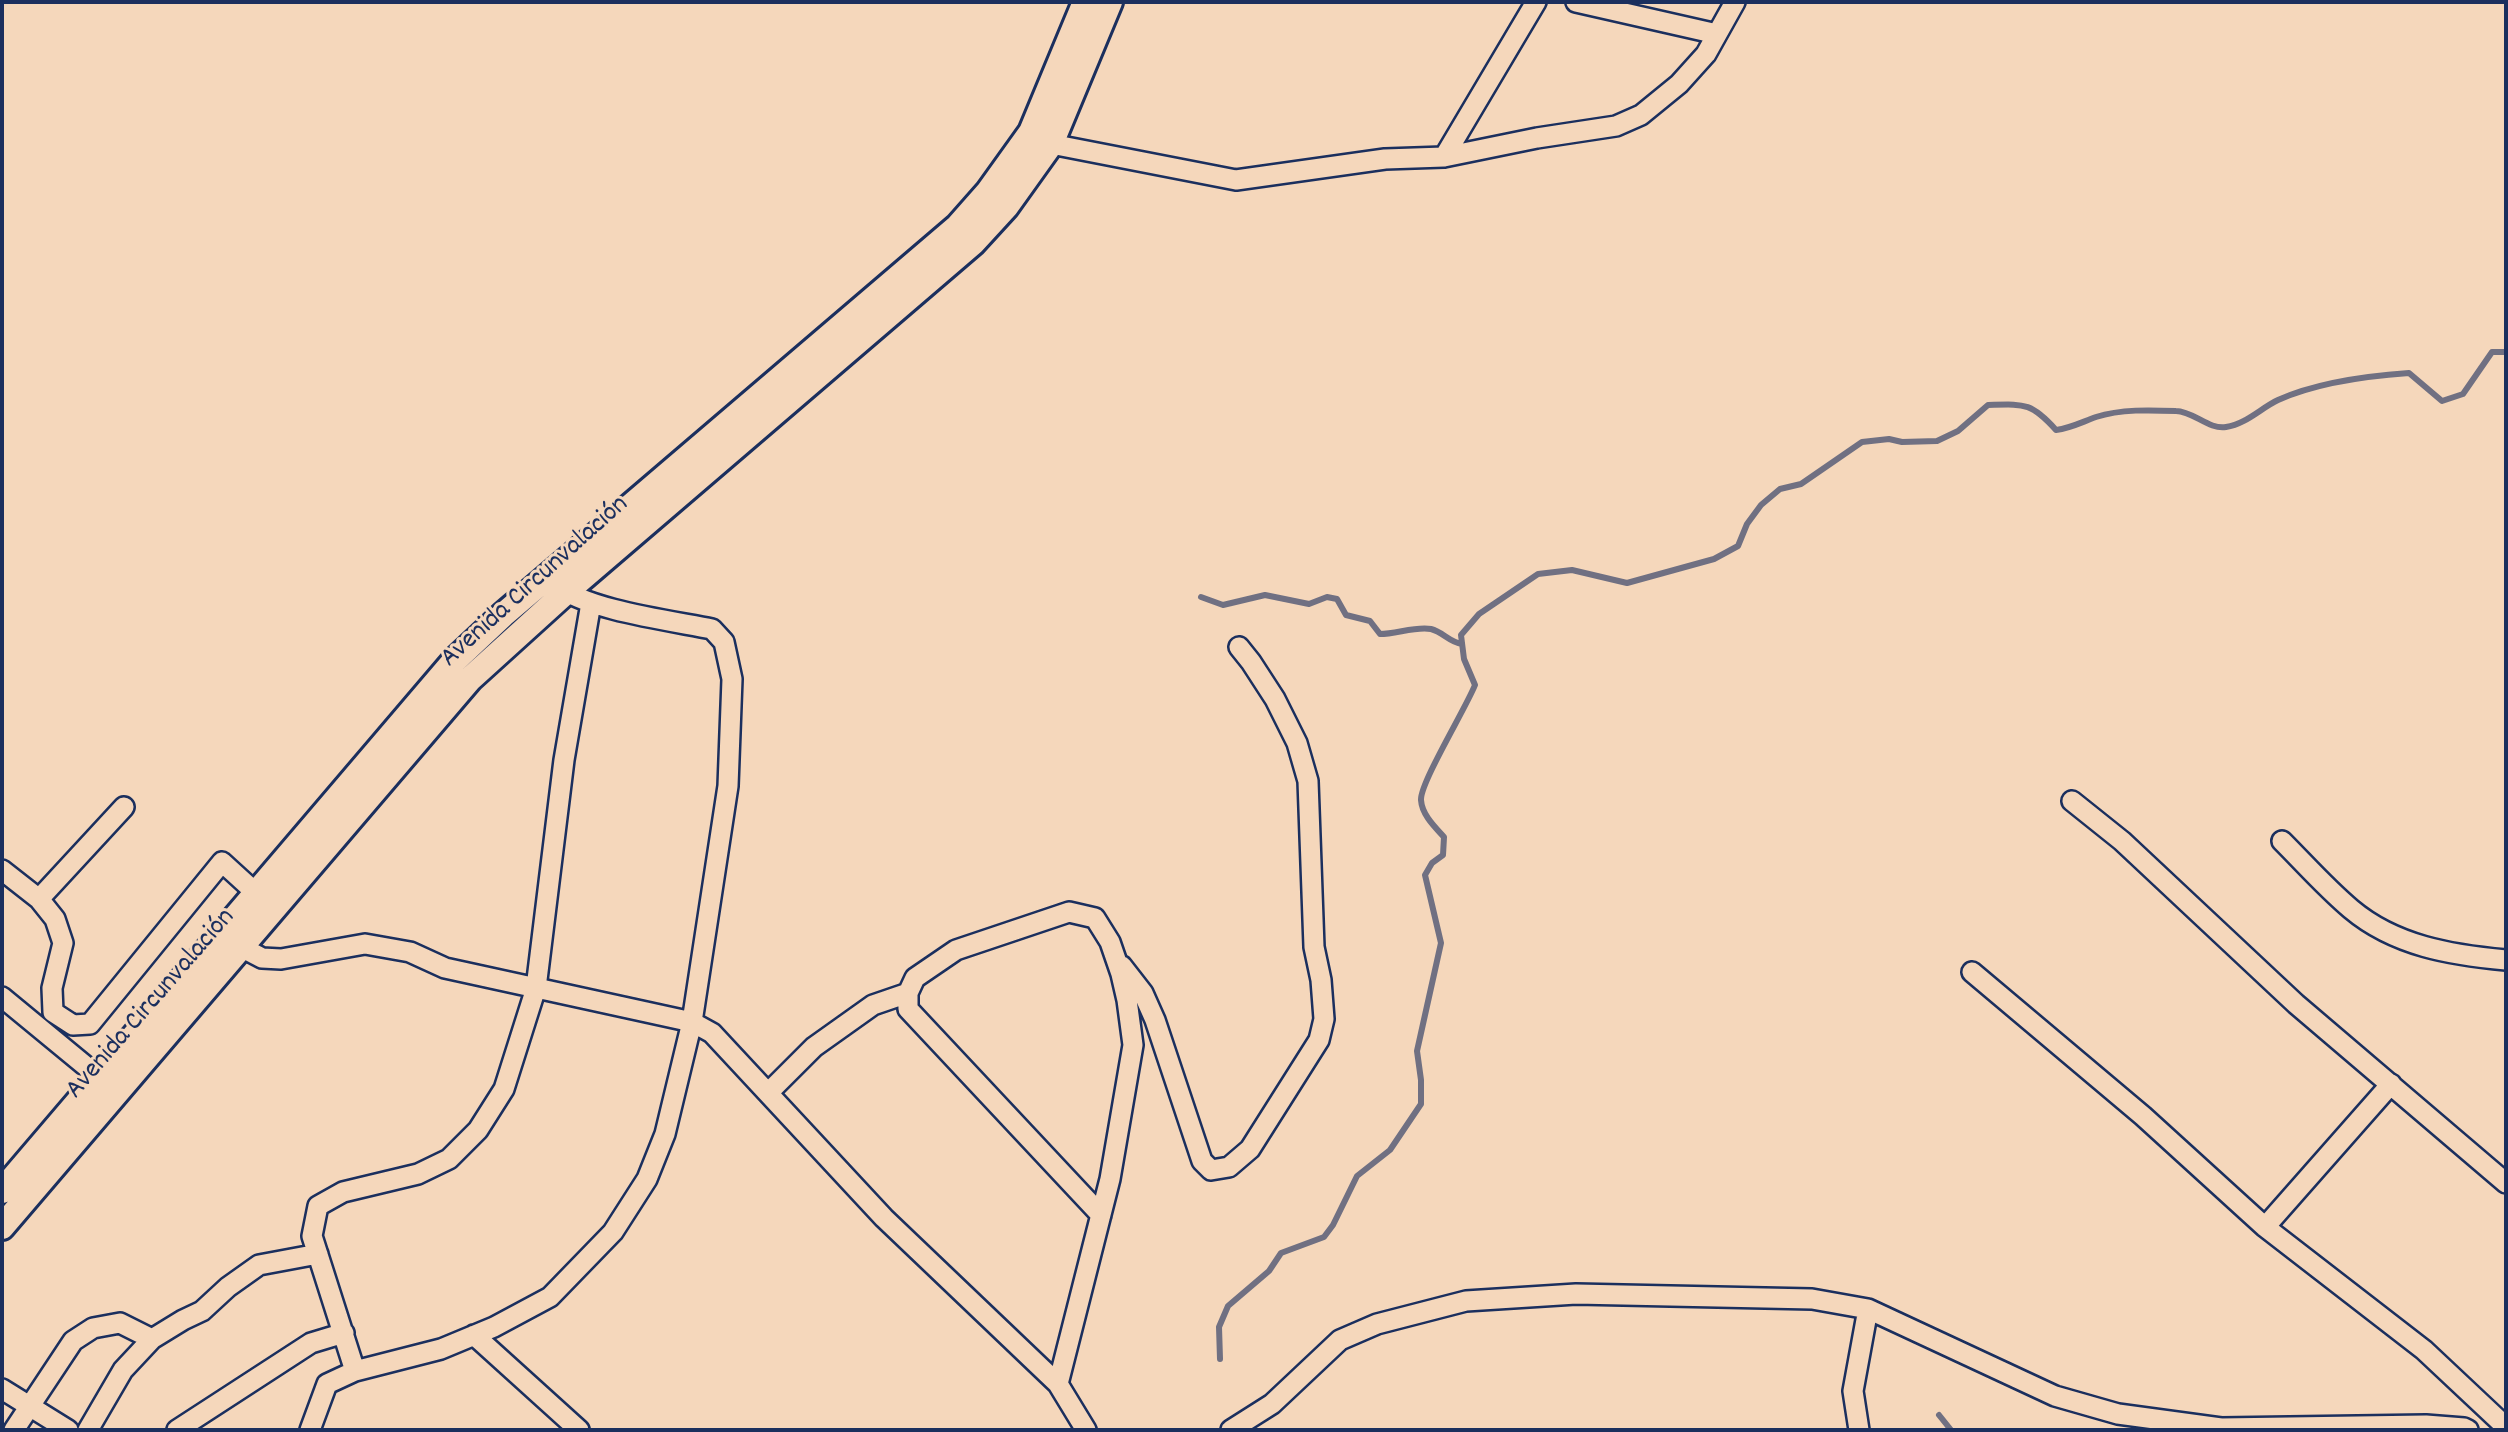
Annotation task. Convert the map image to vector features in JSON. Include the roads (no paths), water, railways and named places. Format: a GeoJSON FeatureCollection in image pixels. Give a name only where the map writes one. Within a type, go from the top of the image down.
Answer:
{"type":"FeatureCollection","features":[{"type":"Feature","properties":{"kind":"main road","name":"Avenida Circunvalación"},"geometry":{"type":"LineString","coordinates":[[2,1227],[470,679],[557,584],[958,226],[988,192],[1031,132],[1085,2]]}},
{"type":"Feature","properties":{"kind":"main road","name":"Avenida Circunvalación"},"geometry":{"type":"LineString","coordinates":[[2,1191],[454,662],[557,584],[974,243],[1006,207],[1051,144],[1110,2]]}},
{"type":"Feature","properties":{"kind":"street"},"geometry":{"type":"LineString","coordinates":[[1444,157],[1536,2]]}},
{"type":"Feature","properties":{"kind":"street"},"geometry":{"type":"LineString","coordinates":[[1576,2],[1717,34]]}},
{"type":"Feature","properties":{"kind":"street"},"geometry":{"type":"LineString","coordinates":[[1051,144],[1236,180],[1385,159],[1444,157],[1537,138],[1616,126],[1642,115],[1679,84],[1706,54],[1735,2]]}},
{"type":"Feature","properties":{"kind":"street"},"geometry":{"type":"LineString","coordinates":[[310,1430],[327,1384],[355,1370],[441,1349],[550,1297],[612,1232],[647,1179],[665,1134],[692,1022],[728,786],[733,680],[724,642],[712,629],[591,603],[557,584]]}},
{"type":"Feature","properties":{"kind":"street"},"geometry":{"type":"LineString","coordinates":[[355,1370],[312,1236],[318,1206],[343,1192],[418,1174],[449,1159],[478,1130],[503,1089],[536,988],[564,760],[591,603]]}},
{"type":"Feature","properties":{"kind":"street"},"geometry":{"type":"LineString","coordinates":[[1115,957],[1143,993],[1155,1020],[1202,1161],[1211,1170],[1229,1167],[1250,1149],[1319,1040],[1324,1019],[1321,980],[1314,947],[1308,781],[1297,743],[1275,699],[1239,647]]}},
{"type":"Feature","properties":{"kind":"street"},"geometry":{"type":"LineString","coordinates":[[2072,801],[2122,841],[2296,1003],[2506,1183]]}},
{"type":"Feature","properties":{"kind":"street"},"geometry":{"type":"LineString","coordinates":[[38,900],[124,807]]}},
{"type":"Feature","properties":{"kind":"street"},"geometry":{"type":"LineString","coordinates":[[2282,841],[2351,910],[2384,932],[2423,948],[2506,960]]}},
{"type":"Feature","properties":{"kind":"street"},"geometry":{"type":"LineString","coordinates":[[2,870],[38,900],[55,919],[63,943],[52,988],[53,1012],[73,1025],[90,1024],[222,862],[256,893]]}},
{"type":"Feature","properties":{"kind":"street"},"geometry":{"type":"LineString","coordinates":[[1058,1384],[1101,1215],[1110,1179],[1133,1045],[1127,1000],[1110,942],[1095,918],[1069,912],[956,950],[915,978],[908,993],[908,1009],[1101,1215]]}},
{"type":"Feature","properties":{"kind":"street"},"geometry":{"type":"LineString","coordinates":[[242,947],[262,958],[281,959],[365,944],[410,952],[445,968],[692,1022],[712,1033],[884,1218],[1058,1384],[1086,1430]]}},
{"type":"Feature","properties":{"kind":"street"},"geometry":{"type":"LineString","coordinates":[[1972,972],[2143,1116],[2265,1227],[2424,1350],[2506,1427]]}},
{"type":"Feature","properties":{"kind":"street"},"geometry":{"type":"LineString","coordinates":[[768,1093],[814,1047],[873,1005],[908,993]]}},
{"type":"Feature","properties":{"kind":"street"},"geometry":{"type":"LineString","coordinates":[[2,997],[99,1077]]}},
{"type":"Feature","properties":{"kind":"street"},"geometry":{"type":"LineString","coordinates":[[2265,1227],[2391,1084]]}},
{"type":"Feature","properties":{"kind":"street"},"geometry":{"type":"LineString","coordinates":[[88,1430],[123,1370],[152,1339],[202,1311],[228,1287],[259,1265],[318,1254]]}},
{"type":"Feature","properties":{"kind":"street"},"geometry":{"type":"LineString","coordinates":[[1231,1430],[1272,1404],[1340,1340],[1377,1324],[1466,1301],[1576,1294],[1812,1299],[1868,1309],[2055,1396],[2118,1414],[2221,1428],[2426,1425],[2468,1430]]}},
{"type":"Feature","properties":{"kind":"street"},"geometry":{"type":"LineString","coordinates":[[1859,1430],[1853,1391],[1868,1309]]}},
{"type":"Feature","properties":{"kind":"street"},"geometry":{"type":"LineString","coordinates":[[14,1430],[73,1341],[93,1328],[120,1323],[152,1339]]}},
{"type":"Feature","properties":{"kind":"street"},"geometry":{"type":"LineString","coordinates":[[177,1430],[311,1343],[344,1333]]}},
{"type":"Feature","properties":{"kind":"street"},"geometry":{"type":"LineString","coordinates":[[474,1335],[579,1430]]}},
{"type":"Feature","properties":{"kind":"street"},"geometry":{"type":"LineString","coordinates":[[2,1389],[68,1430]]}},
{"type":"Feature","properties":{"kind":"waterway"},"geometry":{"type":"LineString","coordinates":[[1220,1359],[1219,1327],[1228,1306],[1269,1271],[1281,1253],[1324,1237],[1333,1225],[1357,1176],[1390,1150],[1421,1104],[1417,1051],[1441,943],[1425,875],[1432,863],[1443,855],[1444,837],[1426,816],[1421,800],[1428,778],[1475,685],[1464,659],[1461,635],[1479,614],[1538,574],[1572,570],[1627,583],[1714,559],[1738,546],[1747,524],[1761,505],[1780,489],[1801,484],[1862,442],[1889,439],[1902,442],[1937,441],[1958,431],[1988,405],[2026,407],[2040,414],[2056,430],[2106,414],[2146,410],[2182,412],[2213,426],[2226,427],[2240,423],[2272,403],[2293,394],[2326,384],[2376,376],[2409,373],[2442,401],[2463,394],[2492,352],[2506,352]]}},
{"type":"Feature","properties":{"kind":"waterway"},"geometry":{"type":"LineString","coordinates":[[1201,597],[1223,605],[1265,595],[1309,604],[1327,597],[1337,599],[1346,615],[1370,621],[1380,634],[1431,629],[1462,644]]}},
{"type":"Feature","properties":{"kind":"waterway"},"geometry":{"type":"LineString","coordinates":[[1939,1415],[1951,1430]]}}]}
